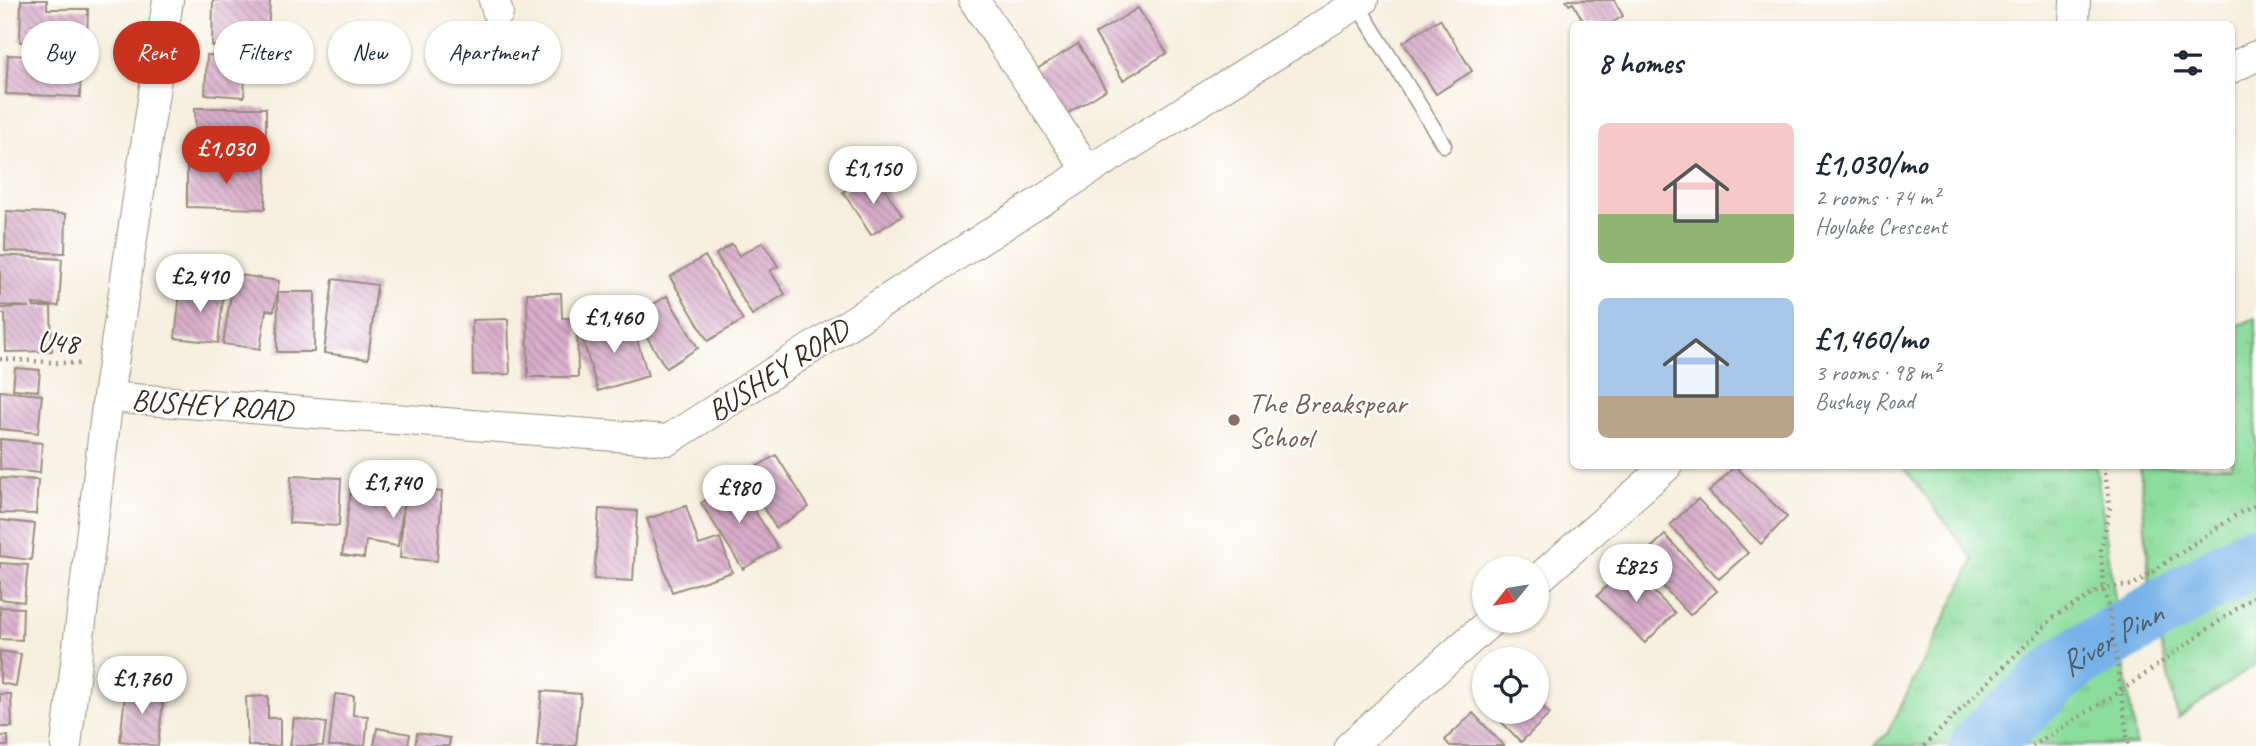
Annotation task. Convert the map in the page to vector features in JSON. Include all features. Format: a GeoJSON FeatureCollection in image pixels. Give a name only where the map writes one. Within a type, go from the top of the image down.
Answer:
{"type":"FeatureCollection","features":[{"type":"Feature","properties":{"kind":"street"},"geometry":{"type":"LineString","coordinates":[[66,746],[108,397],[167,0]]}},
{"type":"Feature","properties":{"kind":"street"},"geometry":{"type":"LineString","coordinates":[[974,0],[1088,170]]}},
{"type":"Feature","properties":{"kind":"street"},"geometry":{"type":"LineString","coordinates":[[2074,21],[2075,0]]}},
{"type":"Feature","properties":{"kind":"street","name":"BUSHEY ROAD"},"geometry":{"type":"LineString","coordinates":[[108,397],[668,440],[1088,170],[1360,2]]}},
{"type":"Feature","properties":{"kind":"street"},"geometry":{"type":"LineString","coordinates":[[2235,66],[2256,55]]}},
{"type":"Feature","properties":{"kind":"street"},"geometry":{"type":"LineString","coordinates":[[1549,570],[1664,469]]}},
{"type":"Feature","properties":{"kind":"street"},"geometry":{"type":"LineString","coordinates":[[1350,746],[1476,634]]}},
{"type":"Feature","properties":{"kind":"lane"},"geometry":{"type":"LineString","coordinates":[[1360,2],[1444,145]]}},
{"type":"Feature","properties":{"kind":"path","name":"U48"},"geometry":{"type":"LineString","coordinates":[[0,359],[113,367]]}},
{"type":"Feature","properties":{"kind":"path"},"geometry":{"type":"LineString","coordinates":[[2104,469],[2110,507],[2101,549],[2103,588],[2109,608],[2115,661],[2131,746]]}},
{"type":"Feature","properties":{"kind":"path"},"geometry":{"type":"LineString","coordinates":[[1924,746],[2054,617],[2103,588],[2133,585],[2236,515],[2256,505]]}},
{"type":"Feature","properties":{"kind":"path"},"geometry":{"type":"LineString","coordinates":[[2032,746],[2121,691],[2256,595]]}},
{"type":"Feature","properties":{"kind":"green space"},"geometry":{"type":"Polygon","coordinates":[[[2256,318],[2256,664],[2178,718],[2151,600],[2140,469],[2235,469],[2235,326],[2256,318]]]}},
{"type":"Feature","properties":{"kind":"green space"},"geometry":{"type":"Polygon","coordinates":[[[1905,469],[2096,469],[2136,745],[1874,746],[1887,734],[1974,560],[1905,469]]]}},
{"type":"Feature","properties":{"kind":"building"},"geometry":{"type":"Polygon","coordinates":[[[21,0],[47,0],[47,9],[88,9],[88,21],[21,21],[20,42],[21,0]]]}},
{"type":"Feature","properties":{"kind":"building"},"geometry":{"type":"Polygon","coordinates":[[[213,0],[270,1],[269,21],[214,21],[212,46],[213,0]]]}},
{"type":"Feature","properties":{"kind":"building"},"geometry":{"type":"Polygon","coordinates":[[[1566,0],[1614,0],[1623,16],[1615,21],[1583,21],[1573,3],[1569,5],[1566,0]]]}},
{"type":"Feature","properties":{"kind":"building"},"geometry":{"type":"Polygon","coordinates":[[[1138,8],[1167,53],[1123,80],[1095,34],[1138,8]]]}},
{"type":"Feature","properties":{"kind":"building"},"geometry":{"type":"Polygon","coordinates":[[[1440,19],[1472,71],[1436,94],[1403,42],[1440,19]]]}},
{"type":"Feature","properties":{"kind":"building"},"geometry":{"type":"Polygon","coordinates":[[[1078,44],[1106,90],[1060,118],[1032,72],[1078,44]]]}},
{"type":"Feature","properties":{"kind":"building"},"geometry":{"type":"Polygon","coordinates":[[[8,55],[21,56],[21,84],[80,84],[80,97],[6,94],[8,55]]]}},
{"type":"Feature","properties":{"kind":"building"},"geometry":{"type":"Polygon","coordinates":[[[207,55],[214,55],[214,84],[245,84],[244,97],[205,94],[207,55]]]}},
{"type":"Feature","properties":{"kind":"building"},"geometry":{"type":"Polygon","coordinates":[[[195,108],[266,108],[266,156],[196,156],[195,108]]]}},
{"type":"Feature","properties":{"kind":"building"},"geometry":{"type":"Polygon","coordinates":[[[187,164],[266,166],[265,209],[187,207],[187,164]]]}},
{"type":"Feature","properties":{"kind":"building"},"geometry":{"type":"Polygon","coordinates":[[[861,180],[867,191],[881,182],[902,216],[871,235],[843,192],[861,180]]]}},
{"type":"Feature","properties":{"kind":"building"},"geometry":{"type":"Polygon","coordinates":[[[6,211],[66,214],[65,253],[5,251],[6,211]]]}},
{"type":"Feature","properties":{"kind":"building"},"geometry":{"type":"Polygon","coordinates":[[[763,242],[778,266],[770,271],[785,294],[752,315],[716,254],[732,244],[739,256],[763,242]]]}},
{"type":"Feature","properties":{"kind":"building"},"geometry":{"type":"Polygon","coordinates":[[[0,255],[62,259],[59,306],[33,304],[34,307],[51,307],[52,351],[6,352],[5,314],[0,314],[0,308],[29,307],[0,305],[0,255]]]}},
{"type":"Feature","properties":{"kind":"building"},"geometry":{"type":"Polygon","coordinates":[[[705,256],[743,320],[708,341],[670,277],[705,256]]]}},
{"type":"Feature","properties":{"kind":"building"},"geometry":{"type":"Polygon","coordinates":[[[234,274],[279,281],[274,311],[266,310],[260,349],[223,344],[234,274]]]}},
{"type":"Feature","properties":{"kind":"building"},"geometry":{"type":"Polygon","coordinates":[[[333,279],[377,285],[368,359],[324,353],[333,279]]]}},
{"type":"Feature","properties":{"kind":"building"},"geometry":{"type":"Polygon","coordinates":[[[181,285],[224,290],[218,343],[175,338],[181,285]]]}},
{"type":"Feature","properties":{"kind":"building"},"geometry":{"type":"Polygon","coordinates":[[[278,292],[315,292],[314,352],[277,352],[278,292]]]}},
{"type":"Feature","properties":{"kind":"building"},"geometry":{"type":"Polygon","coordinates":[[[527,293],[561,293],[562,318],[577,318],[578,377],[528,377],[527,293]]]}},
{"type":"Feature","properties":{"kind":"building"},"geometry":{"type":"Polygon","coordinates":[[[667,296],[698,348],[666,368],[634,316],[667,296]]]}},
{"type":"Feature","properties":{"kind":"building"},"geometry":{"type":"Polygon","coordinates":[[[508,319],[510,374],[473,375],[472,320],[508,319]]]}},
{"type":"Feature","properties":{"kind":"building"},"geometry":{"type":"Polygon","coordinates":[[[631,319],[648,376],[598,391],[581,334],[631,319]]]}},
{"type":"Feature","properties":{"kind":"building"},"geometry":{"type":"Polygon","coordinates":[[[15,368],[40,370],[38,391],[13,389],[15,368]]]}},
{"type":"Feature","properties":{"kind":"building"},"geometry":{"type":"Polygon","coordinates":[[[0,391],[42,395],[38,433],[0,429],[0,391]]]}},
{"type":"Feature","properties":{"kind":"building"},"geometry":{"type":"Polygon","coordinates":[[[0,439],[42,443],[40,473],[0,469],[0,439]]]}},
{"type":"Feature","properties":{"kind":"building"},"geometry":{"type":"Polygon","coordinates":[[[776,455],[809,507],[776,528],[743,475],[776,455]]]}},
{"type":"Feature","properties":{"kind":"building"},"geometry":{"type":"Polygon","coordinates":[[[1732,469],[1738,469],[1787,517],[1761,544],[1709,492],[1732,469]]]}},
{"type":"Feature","properties":{"kind":"building"},"geometry":{"type":"Polygon","coordinates":[[[291,476],[341,478],[339,526],[289,523],[291,476]]]}},
{"type":"Feature","properties":{"kind":"building"},"geometry":{"type":"Polygon","coordinates":[[[0,478],[38,480],[36,514],[0,513],[0,478]]]}},
{"type":"Feature","properties":{"kind":"building"},"geometry":{"type":"Polygon","coordinates":[[[352,481],[442,492],[437,561],[400,558],[404,499],[398,546],[366,541],[364,558],[342,555],[352,481]]]}},
{"type":"Feature","properties":{"kind":"building"},"geometry":{"type":"Polygon","coordinates":[[[736,481],[778,548],[743,569],[701,503],[736,481]]]}},
{"type":"Feature","properties":{"kind":"building"},"geometry":{"type":"Polygon","coordinates":[[[1698,499],[1748,553],[1719,579],[1670,525],[1698,499]]]}},
{"type":"Feature","properties":{"kind":"building"},"geometry":{"type":"Polygon","coordinates":[[[686,506],[699,545],[720,538],[732,572],[672,592],[647,519],[686,506]]]}},
{"type":"Feature","properties":{"kind":"building"},"geometry":{"type":"Polygon","coordinates":[[[599,509],[637,511],[633,581],[594,579],[599,509]]]}},
{"type":"Feature","properties":{"kind":"building"},"geometry":{"type":"Polygon","coordinates":[[[0,520],[35,524],[31,560],[0,556],[0,520]]]}},
{"type":"Feature","properties":{"kind":"building"},"geometry":{"type":"Polygon","coordinates":[[[1665,535],[1717,591],[1690,615],[1638,560],[1665,535]]]}},
{"type":"Feature","properties":{"kind":"building"},"geometry":{"type":"Polygon","coordinates":[[[0,563],[28,565],[24,602],[0,599],[0,563]]]}},
{"type":"Feature","properties":{"kind":"building"},"geometry":{"type":"Polygon","coordinates":[[[1627,565],[1675,613],[1645,643],[1597,596],[1627,565]]]}},
{"type":"Feature","properties":{"kind":"building"},"geometry":{"type":"Polygon","coordinates":[[[0,607],[23,608],[22,640],[0,639],[0,607]]]}},
{"type":"Feature","properties":{"kind":"building"},"geometry":{"type":"Polygon","coordinates":[[[0,651],[21,654],[16,686],[0,683],[0,651]]]}},
{"type":"Feature","properties":{"kind":"building"},"geometry":{"type":"Polygon","coordinates":[[[126,686],[164,691],[158,746],[120,741],[126,686]]]}},
{"type":"Feature","properties":{"kind":"building"},"geometry":{"type":"Polygon","coordinates":[[[542,691],[581,694],[576,746],[537,746],[542,691]]]}},
{"type":"Feature","properties":{"kind":"building"},"geometry":{"type":"Polygon","coordinates":[[[0,694],[11,694],[12,727],[0,727],[0,694]]]}},
{"type":"Feature","properties":{"kind":"building"},"geometry":{"type":"Polygon","coordinates":[[[335,694],[354,696],[353,715],[368,716],[365,746],[329,746],[335,694]]]}},
{"type":"Feature","properties":{"kind":"building"},"geometry":{"type":"Polygon","coordinates":[[[268,696],[268,718],[280,718],[280,746],[248,746],[246,697],[268,696]]]}},
{"type":"Feature","properties":{"kind":"building"},"geometry":{"type":"Polygon","coordinates":[[[1472,714],[1472,724],[1483,724],[1504,746],[1450,746],[1445,740],[1472,714]]]}},
{"type":"Feature","properties":{"kind":"building"},"geometry":{"type":"Polygon","coordinates":[[[294,718],[326,723],[323,746],[290,746],[294,718]]]}},
{"type":"Feature","properties":{"kind":"building"},"geometry":{"type":"Polygon","coordinates":[[[1504,724],[1540,724],[1521,742],[1504,724]]]}},
{"type":"Feature","properties":{"kind":"building"},"geometry":{"type":"Polygon","coordinates":[[[377,728],[410,734],[408,746],[374,746],[377,728]]]}},
{"type":"Feature","properties":{"kind":"building"},"geometry":{"type":"Polygon","coordinates":[[[417,733],[450,738],[449,746],[415,746],[417,733]]]}},
{"type":"Feature","properties":{"kind":"building"},"geometry":{"type":"Polygon","coordinates":[[[0,736],[8,736],[8,746],[0,746],[0,736]]]}},
{"type":"Feature","properties":{"kind":"waterway","name":"River Pinn"},"geometry":{"type":"LineString","coordinates":[[1979,746],[2071,662],[2256,554]]}},
{"type":"Feature","properties":{"kind":"place","name":"The Breakspear School"},"geometry":{"type":"Point","coordinates":[1234,420]}}]}
